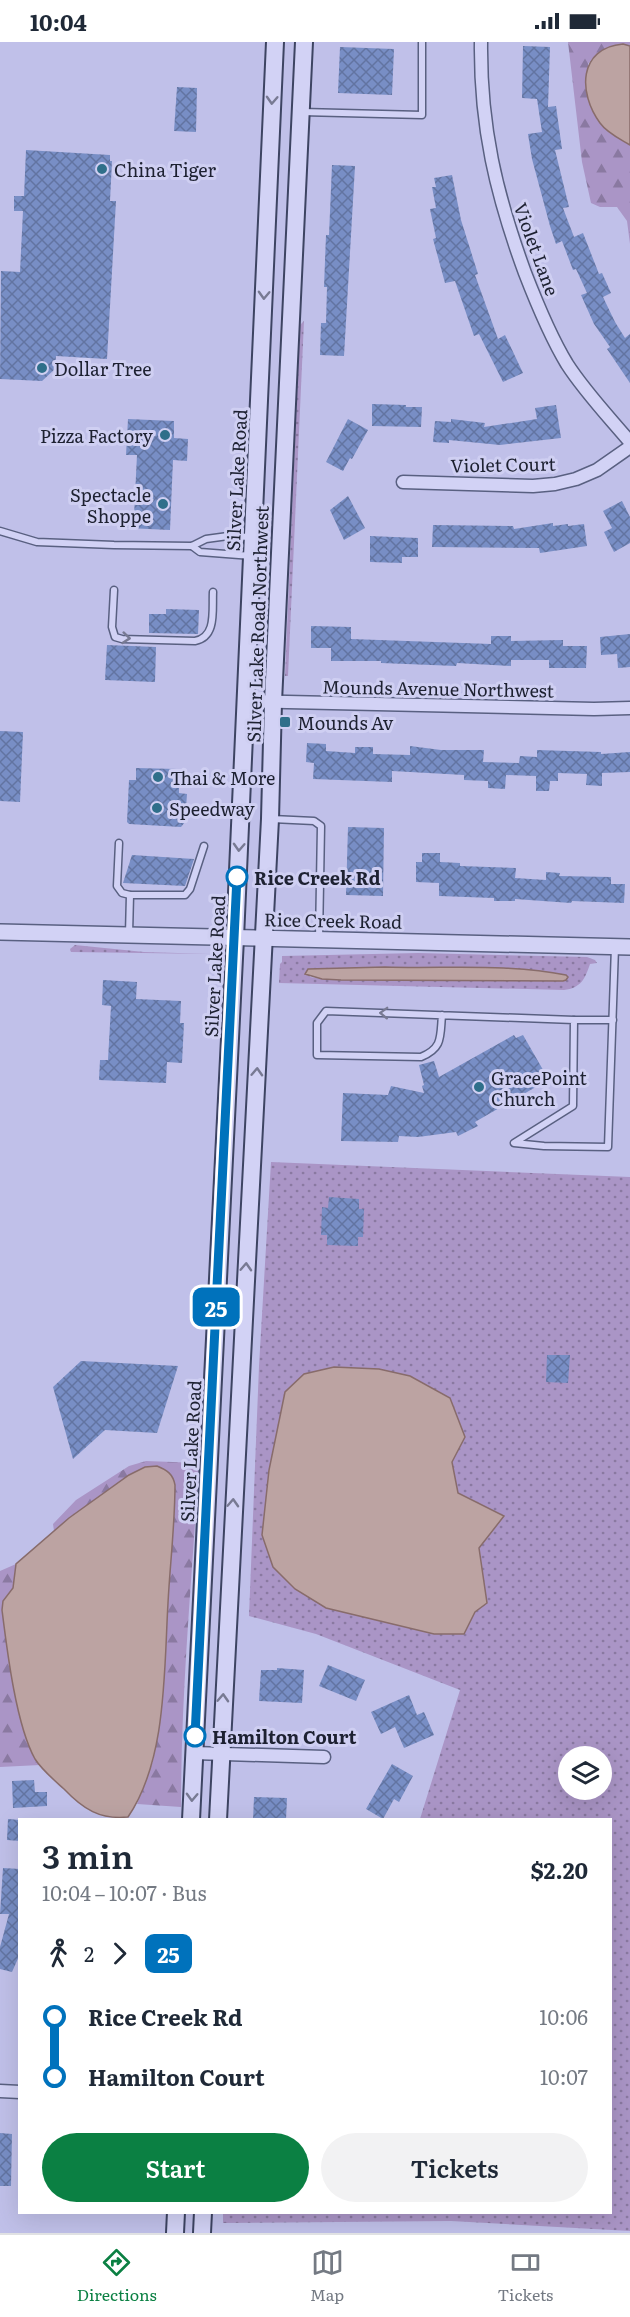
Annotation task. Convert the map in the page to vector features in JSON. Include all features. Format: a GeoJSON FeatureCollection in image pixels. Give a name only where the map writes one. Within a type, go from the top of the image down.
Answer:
{"type":"FeatureCollection","features":[{"type":"Feature","properties":{"kind":"main road","name":"Silver Lake Road"},"geometry":{"type":"LineString","coordinates":[[191,1818],[235,938],[275,42]]}},
{"type":"Feature","properties":{"kind":"main road","name":"Silver Lake Road Northwest"},"geometry":{"type":"LineString","coordinates":[[218,1818],[270,819],[273,702],[304,42]]}},
{"type":"Feature","properties":{"kind":"main road"},"geometry":{"type":"LineString","coordinates":[[175,2233],[176,2214]]}},
{"type":"Feature","properties":{"kind":"main road"},"geometry":{"type":"LineString","coordinates":[[202,2233],[203,2214]]}},
{"type":"Feature","properties":{"kind":"street","name":"Violet Lane"},"geometry":{"type":"LineString","coordinates":[[481,42],[483,112],[490,157],[500,202],[518,254],[536,301],[567,363],[583,386],[630,442]]}},
{"type":"Feature","properties":{"kind":"street","name":"Violet Court"},"geometry":{"type":"LineString","coordinates":[[403,482],[533,486],[555,484],[576,479],[597,470],[630,447]]}},
{"type":"Feature","properties":{"kind":"street","name":"Mounds Avenue Northwest"},"geometry":{"type":"LineString","coordinates":[[245,701],[594,710],[630,708]]}},
{"type":"Feature","properties":{"kind":"street","name":"Rice Creek Road"},"geometry":{"type":"LineString","coordinates":[[0,932],[622,947]]}},
{"type":"Feature","properties":{"kind":"street"},"geometry":{"type":"LineString","coordinates":[[194,1753],[324,1757]]}},
{"type":"Feature","properties":{"kind":"street"},"geometry":{"type":"LineString","coordinates":[[0,2091],[18,2092]]}},
{"type":"Feature","properties":{"kind":"lane"},"geometry":{"type":"LineString","coordinates":[[299,111],[422,115],[422,42]]}},
{"type":"Feature","properties":{"kind":"lane"},"geometry":{"type":"LineString","coordinates":[[0,531],[37,542],[192,546],[206,539],[228,536],[253,537]]}},
{"type":"Feature","properties":{"kind":"lane"},"geometry":{"type":"LineString","coordinates":[[192,546],[200,552],[252,556]]}},
{"type":"Feature","properties":{"kind":"lane"},"geometry":{"type":"LineString","coordinates":[[114,590],[112,627],[115,637],[195,641],[203,639],[209,632],[213,592]]}},
{"type":"Feature","properties":{"kind":"lane"},"geometry":{"type":"LineString","coordinates":[[270,819],[314,821],[321,826],[319,939]]}},
{"type":"Feature","properties":{"kind":"lane"},"geometry":{"type":"LineString","coordinates":[[119,843],[117,886],[122,893],[182,897],[190,890],[204,846]]}},
{"type":"Feature","properties":{"kind":"lane"},"geometry":{"type":"LineString","coordinates":[[129,936],[130,895]]}},
{"type":"Feature","properties":{"kind":"lane"},"geometry":{"type":"LineString","coordinates":[[574,1020],[573,1106],[514,1143],[608,1147],[613,1020],[622,947]]}},
{"type":"Feature","properties":{"kind":"lane"},"geometry":{"type":"LineString","coordinates":[[442,1015],[440,1043],[432,1052],[421,1057],[317,1055],[317,1023],[326,1011],[613,1020]]}},
{"type":"Feature","properties":{"kind":"green space"},"geometry":{"type":"Polygon","coordinates":[[[568,42],[630,42],[630,46],[606,49],[588,64],[601,125],[630,145],[630,244],[627,221],[617,207],[600,207],[591,203],[582,162],[568,42]]]}},
{"type":"Feature","properties":{"kind":"green space"},"geometry":{"type":"Polygon","coordinates":[[[304,321],[288,676],[285,676],[300,325],[304,321]]]}},
{"type":"Feature","properties":{"kind":"green space"},"geometry":{"type":"Polygon","coordinates":[[[75,945],[144,952],[212,954],[71,952],[70,949],[75,945]]]}},
{"type":"Feature","properties":{"kind":"green space"},"geometry":{"type":"Polygon","coordinates":[[[418,953],[587,957],[597,963],[590,964],[578,985],[564,990],[279,983],[282,956],[418,953]],[[385,967],[308,969],[310,977],[322,979],[566,980],[543,971],[385,967]]]}},
{"type":"Feature","properties":{"kind":"green space"},"geometry":{"type":"Polygon","coordinates":[[[271,1162],[630,1177],[630,2231],[451,2221],[223,2223],[223,2214],[612,2214],[612,1818],[420,1818],[460,1690],[316,1634],[249,1616],[259,1366],[271,1162]]]}},
{"type":"Feature","properties":{"kind":"green space"},"geometry":{"type":"Polygon","coordinates":[[[146,1461],[199,1463],[185,1678],[181,1807],[137,1804],[153,1761],[161,1704],[175,1499],[145,1467],[129,1475],[54,1531],[53,1524],[76,1500],[129,1466],[146,1461]]]}},
{"type":"Feature","properties":{"kind":"green space"},"geometry":{"type":"Polygon","coordinates":[[[16,1564],[13,1588],[7,1595],[2,1611],[16,1697],[36,1760],[40,1765],[0,1767],[0,1571],[16,1564]]]}},
{"type":"Feature","properties":{"kind":"shaded area"},"geometry":{"type":"Polygon","coordinates":[[[623,44],[630,46],[630,145],[610,133],[600,123],[588,99],[586,86],[586,74],[597,54],[608,47],[623,44]]]}},
{"type":"Feature","properties":{"kind":"shaded area"},"geometry":{"type":"Polygon","coordinates":[[[385,967],[521,969],[544,971],[568,977],[563,981],[341,980],[322,979],[305,974],[308,969],[385,967]]]}},
{"type":"Feature","properties":{"kind":"shaded area"},"geometry":{"type":"Polygon","coordinates":[[[334,1367],[379,1369],[410,1376],[450,1398],[465,1437],[452,1462],[458,1493],[504,1516],[479,1548],[487,1603],[475,1612],[464,1634],[434,1634],[326,1608],[295,1589],[273,1567],[262,1535],[269,1470],[285,1392],[304,1374],[334,1367]]]}},
{"type":"Feature","properties":{"kind":"shaded area"},"geometry":{"type":"Polygon","coordinates":[[[157,1466],[169,1473],[175,1485],[161,1714],[157,1742],[141,1794],[128,1817],[109,1817],[93,1812],[78,1802],[48,1775],[35,1759],[28,1744],[13,1687],[2,1610],[3,1601],[13,1588],[16,1564],[69,1518],[129,1475],[145,1467],[157,1466]]]}},
{"type":"Feature","properties":{"kind":"building"},"geometry":{"type":"Polygon","coordinates":[[[523,46],[550,47],[548,107],[556,106],[562,149],[555,150],[569,207],[563,208],[574,237],[583,233],[599,274],[602,273],[611,293],[603,297],[615,322],[625,338],[630,334],[630,383],[607,349],[610,347],[594,324],[581,295],[587,293],[576,269],[573,270],[562,241],[556,244],[550,226],[532,159],[528,134],[542,132],[537,99],[522,98],[523,46]]]}},
{"type":"Feature","properties":{"kind":"building"},"geometry":{"type":"Polygon","coordinates":[[[340,47],[394,49],[392,95],[338,93],[340,47]]]}},
{"type":"Feature","properties":{"kind":"building"},"geometry":{"type":"Polygon","coordinates":[[[177,87],[197,88],[196,132],[174,131],[177,87]]]}},
{"type":"Feature","properties":{"kind":"building"},"geometry":{"type":"Polygon","coordinates":[[[26,150],[110,155],[110,161],[112,161],[110,201],[116,201],[107,359],[56,356],[55,369],[42,381],[0,379],[1,271],[20,272],[23,211],[14,211],[14,196],[24,196],[26,150]]]}},
{"type":"Feature","properties":{"kind":"building"},"geometry":{"type":"Polygon","coordinates":[[[332,165],[355,166],[344,356],[320,355],[321,323],[326,323],[327,287],[324,287],[332,165]]]}},
{"type":"Feature","properties":{"kind":"building"},"geometry":{"type":"Polygon","coordinates":[[[452,175],[461,220],[478,274],[475,275],[498,339],[505,335],[523,373],[503,382],[479,334],[474,336],[455,281],[445,283],[433,239],[436,238],[430,209],[436,208],[432,187],[436,187],[434,178],[452,175]]]}},
{"type":"Feature","properties":{"kind":"building"},"geometry":{"type":"Polygon","coordinates":[[[372,404],[422,407],[421,427],[372,426],[372,404]]]}},
{"type":"Feature","properties":{"kind":"building"},"geometry":{"type":"Polygon","coordinates":[[[556,405],[561,438],[500,445],[449,440],[449,443],[433,442],[435,421],[451,422],[451,419],[485,423],[484,427],[537,419],[535,408],[556,405]]]}},
{"type":"Feature","properties":{"kind":"building"},"geometry":{"type":"Polygon","coordinates":[[[128,419],[174,421],[174,438],[188,439],[187,461],[173,460],[170,530],[127,528],[128,515],[134,516],[137,455],[126,455],[128,419]]]}},
{"type":"Feature","properties":{"kind":"building"},"geometry":{"type":"Polygon","coordinates":[[[348,419],[368,430],[343,471],[326,462],[348,419]]]}},
{"type":"Feature","properties":{"kind":"building"},"geometry":{"type":"Polygon","coordinates":[[[348,496],[365,528],[344,540],[330,510],[348,496]]]}},
{"type":"Feature","properties":{"kind":"building"},"geometry":{"type":"Polygon","coordinates":[[[622,501],[630,517],[630,543],[614,552],[604,532],[612,528],[603,511],[622,501]]]}},
{"type":"Feature","properties":{"kind":"building"},"geometry":{"type":"Polygon","coordinates":[[[553,523],[553,526],[584,524],[587,546],[540,553],[539,548],[432,547],[433,525],[513,526],[514,529],[553,523]]]}},
{"type":"Feature","properties":{"kind":"building"},"geometry":{"type":"Polygon","coordinates":[[[370,536],[418,538],[418,557],[402,557],[402,563],[370,562],[370,536]]]}},
{"type":"Feature","properties":{"kind":"building"},"geometry":{"type":"Polygon","coordinates":[[[166,609],[199,610],[198,634],[149,633],[149,614],[166,614],[166,609]]]}},
{"type":"Feature","properties":{"kind":"building"},"geometry":{"type":"Polygon","coordinates":[[[311,626],[351,627],[351,639],[491,644],[491,636],[511,636],[511,641],[563,640],[563,646],[587,646],[586,668],[549,668],[549,660],[511,660],[511,666],[331,661],[331,648],[311,648],[311,626]]]}},
{"type":"Feature","properties":{"kind":"building"},"geometry":{"type":"Polygon","coordinates":[[[630,634],[630,667],[618,668],[617,654],[601,655],[600,637],[630,634]]]}},
{"type":"Feature","properties":{"kind":"building"},"geometry":{"type":"Polygon","coordinates":[[[107,645],[156,647],[155,682],[105,680],[107,645]]]}},
{"type":"Feature","properties":{"kind":"building"},"geometry":{"type":"Polygon","coordinates":[[[0,731],[23,732],[20,802],[0,801],[0,731]]]}},
{"type":"Feature","properties":{"kind":"building"},"geometry":{"type":"Polygon","coordinates":[[[307,743],[326,744],[326,751],[355,753],[355,747],[373,747],[373,754],[410,755],[410,746],[441,750],[484,750],[483,762],[519,763],[520,756],[537,757],[537,750],[601,752],[601,754],[630,752],[630,772],[602,773],[602,786],[586,785],[587,774],[558,773],[558,781],[550,781],[549,791],[536,791],[536,776],[506,775],[505,789],[488,788],[488,781],[464,780],[464,775],[392,771],[392,782],[313,779],[314,763],[306,762],[307,743]]]}},
{"type":"Feature","properties":{"kind":"building","name":"Speedway"},"geometry":{"type":"Polygon","coordinates":[[[136,768],[177,769],[179,793],[187,794],[185,822],[181,827],[129,824],[127,822],[129,780],[136,780],[136,768]]]}},
{"type":"Feature","properties":{"kind":"building"},"geometry":{"type":"Polygon","coordinates":[[[348,827],[384,828],[383,896],[346,895],[348,827]]]}},
{"type":"Feature","properties":{"kind":"building"},"geometry":{"type":"Polygon","coordinates":[[[422,853],[440,853],[440,862],[460,863],[460,866],[516,868],[515,878],[546,880],[546,872],[560,873],[559,876],[611,877],[611,884],[625,884],[624,903],[572,901],[571,903],[515,899],[515,901],[494,901],[494,898],[439,896],[439,883],[416,882],[416,862],[422,862],[422,853]]]}},
{"type":"Feature","properties":{"kind":"building"},"geometry":{"type":"Polygon","coordinates":[[[132,855],[194,859],[185,886],[123,883],[132,855]]]}},
{"type":"Feature","properties":{"kind":"building"},"geometry":{"type":"Polygon","coordinates":[[[103,980],[137,982],[136,999],[181,1001],[180,1023],[184,1023],[182,1063],[167,1062],[166,1083],[99,1080],[100,1060],[108,1060],[111,1006],[102,1005],[103,980]]]}},
{"type":"Feature","properties":{"kind":"building","name":"GracePoint Church"},"geometry":{"type":"Polygon","coordinates":[[[514,1035],[516,1038],[523,1035],[546,1075],[539,1078],[541,1084],[475,1122],[478,1126],[458,1136],[456,1132],[418,1137],[399,1136],[398,1142],[341,1141],[343,1093],[388,1095],[391,1086],[424,1093],[419,1065],[434,1061],[439,1077],[514,1035]]]}},
{"type":"Feature","properties":{"kind":"building"},"geometry":{"type":"Polygon","coordinates":[[[329,1197],[359,1199],[359,1209],[364,1209],[363,1237],[358,1237],[358,1246],[327,1245],[327,1235],[321,1235],[322,1207],[328,1208],[329,1197]]]}},
{"type":"Feature","properties":{"kind":"building"},"geometry":{"type":"Polygon","coordinates":[[[547,1355],[570,1355],[568,1383],[546,1382],[547,1355]]]}},
{"type":"Feature","properties":{"kind":"building"},"geometry":{"type":"Polygon","coordinates":[[[81,1361],[178,1366],[157,1433],[105,1430],[73,1459],[53,1387],[81,1361]]]}},
{"type":"Feature","properties":{"kind":"building"},"geometry":{"type":"Polygon","coordinates":[[[328,1665],[365,1680],[356,1701],[319,1686],[328,1665]]]}},
{"type":"Feature","properties":{"kind":"building"},"geometry":{"type":"Polygon","coordinates":[[[277,1668],[304,1670],[302,1703],[259,1701],[261,1670],[277,1670],[277,1668]]]}},
{"type":"Feature","properties":{"kind":"building"},"geometry":{"type":"Polygon","coordinates":[[[409,1695],[417,1715],[424,1712],[434,1735],[404,1748],[395,1727],[381,1734],[371,1712],[409,1695]]]}},
{"type":"Feature","properties":{"kind":"building"},"geometry":{"type":"Polygon","coordinates":[[[392,1764],[413,1776],[399,1802],[394,1799],[384,1818],[366,1809],[392,1764]]]}},
{"type":"Feature","properties":{"kind":"building"},"geometry":{"type":"Polygon","coordinates":[[[34,1780],[35,1792],[47,1792],[47,1806],[13,1808],[12,1781],[34,1780]]]}},
{"type":"Feature","properties":{"kind":"building"},"geometry":{"type":"Polygon","coordinates":[[[254,1797],[287,1798],[286,1818],[253,1818],[254,1797]]]}},
{"type":"Feature","properties":{"kind":"building"},"geometry":{"type":"Polygon","coordinates":[[[8,1819],[18,1820],[18,1841],[7,1840],[8,1819]]]}},
{"type":"Feature","properties":{"kind":"building"},"geometry":{"type":"Polygon","coordinates":[[[3,1868],[18,1869],[18,1958],[12,1972],[0,1969],[0,1947],[9,1914],[0,1914],[3,1868]]]}},
{"type":"Feature","properties":{"kind":"building"},"geometry":{"type":"Polygon","coordinates":[[[0,2133],[12,2134],[11,2186],[0,2186],[0,2133]]]}},
{"type":"Feature","properties":{"kind":"bus line","name":"25"},"geometry":{"type":"LineString","coordinates":[[195,1736],[237,877]]}},
{"type":"Feature","properties":{"kind":"place","name":"China Tiger"},"geometry":{"type":"Point","coordinates":[102,169]}},
{"type":"Feature","properties":{"kind":"place","name":"Dollar Tree"},"geometry":{"type":"Point","coordinates":[42,368]}},
{"type":"Feature","properties":{"kind":"place","name":"Pizza Factory"},"geometry":{"type":"Point","coordinates":[165,435]}},
{"type":"Feature","properties":{"kind":"place","name":"Spectacle Shoppe"},"geometry":{"type":"Point","coordinates":[163,504]}},
{"type":"Feature","properties":{"kind":"place","name":"Mounds Av"},"geometry":{"type":"Point","coordinates":[285,722]}},
{"type":"Feature","properties":{"kind":"place","name":"Thai & More"},"geometry":{"type":"Point","coordinates":[158,777]}},
{"type":"Feature","properties":{"kind":"place","name":"Speedway"},"geometry":{"type":"Point","coordinates":[157,808]}},
{"type":"Feature","properties":{"kind":"place","name":"Rice Creek Rd"},"geometry":{"type":"Point","coordinates":[237,877]}},
{"type":"Feature","properties":{"kind":"place","name":"GracePoint Church"},"geometry":{"type":"Point","coordinates":[479,1087]}},
{"type":"Feature","properties":{"kind":"place","name":"Hamilton Court"},"geometry":{"type":"Point","coordinates":[195,1736]}}]}
